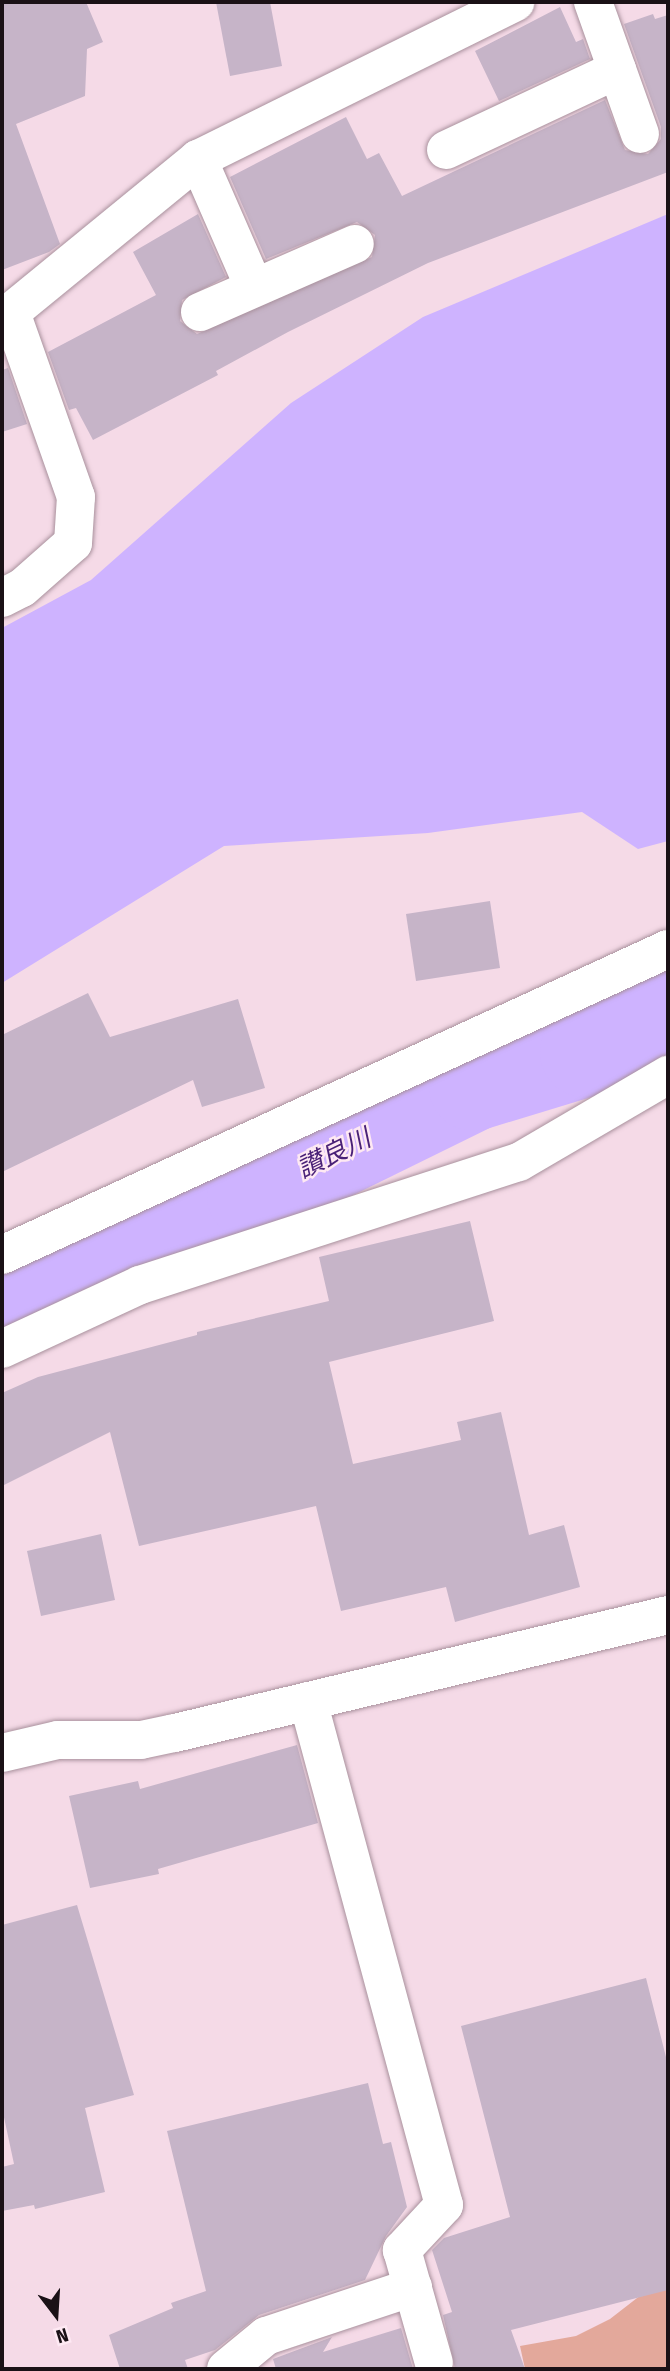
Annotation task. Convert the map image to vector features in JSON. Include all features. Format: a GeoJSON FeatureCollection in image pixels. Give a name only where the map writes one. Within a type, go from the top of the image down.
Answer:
{"type":"FeatureCollection","features":[{"type":"Feature","properties":{"kind":"street"},"geometry":{"type":"LineString","coordinates":[[2,598],[22,587],[73,543],[76,497],[6,313],[198,159],[515,2]]}},
{"type":"Feature","properties":{"kind":"street"},"geometry":{"type":"LineString","coordinates":[[593,2],[640,134]]}},
{"type":"Feature","properties":{"kind":"street"},"geometry":{"type":"LineString","coordinates":[[446,150],[617,70]]}},
{"type":"Feature","properties":{"kind":"street"},"geometry":{"type":"LineString","coordinates":[[198,159],[254,287]]}},
{"type":"Feature","properties":{"kind":"street"},"geometry":{"type":"LineString","coordinates":[[200,312],[355,244]]}},
{"type":"Feature","properties":{"kind":"street"},"geometry":{"type":"LineString","coordinates":[[2,1255],[668,949]]}},
{"type":"Feature","properties":{"kind":"street"},"geometry":{"type":"LineString","coordinates":[[2,1349],[140,1285],[519,1162],[668,1075]]}},
{"type":"Feature","properties":{"kind":"street"},"geometry":{"type":"LineString","coordinates":[[2,1752],[58,1740],[141,1740],[668,1615]]}},
{"type":"Feature","properties":{"kind":"street"},"geometry":{"type":"LineString","coordinates":[[308,1701],[444,2205],[402,2250],[434,2363]]}},
{"type":"Feature","properties":{"kind":"street"},"geometry":{"type":"LineString","coordinates":[[226,2369],[266,2336],[413,2287]]}},
{"type":"Feature","properties":{"kind":"shaded area"},"geometry":{"type":"Polygon","coordinates":[[[668,214],[668,841],[638,849],[582,812],[428,833],[224,846],[2,983],[2,628],[91,580],[291,403],[423,317],[668,214]]]}},
{"type":"Feature","properties":{"kind":"shaded area"},"geometry":{"type":"Polygon","coordinates":[[[668,2274],[668,2369],[525,2369],[520,2346],[576,2336],[610,2319],[668,2274]]]}},
{"type":"Feature","properties":{"kind":"building"},"geometry":{"type":"Polygon","coordinates":[[[2,2],[86,2],[103,42],[87,49],[85,96],[16,124],[60,244],[49,252],[2,270],[2,2]]]}},
{"type":"Feature","properties":{"kind":"building"},"geometry":{"type":"Polygon","coordinates":[[[216,2],[270,2],[282,66],[230,76],[216,2]]]}},
{"type":"Feature","properties":{"kind":"building"},"geometry":{"type":"Polygon","coordinates":[[[560,7],[576,42],[583,39],[590,59],[499,101],[475,51],[560,7]]]}},
{"type":"Feature","properties":{"kind":"building"},"geometry":{"type":"Polygon","coordinates":[[[653,14],[655,19],[668,15],[668,172],[428,263],[288,332],[216,371],[218,375],[93,440],[76,408],[69,410],[48,352],[156,295],[133,252],[198,214],[226,277],[182,300],[180,321],[197,334],[372,257],[375,235],[357,222],[266,259],[230,177],[346,117],[367,159],[379,153],[402,196],[605,100],[625,150],[648,154],[661,139],[661,127],[624,24],[653,14]]]}},
{"type":"Feature","properties":{"kind":"building"},"geometry":{"type":"Polygon","coordinates":[[[8,368],[27,424],[2,432],[2,370],[8,368]]]}},
{"type":"Feature","properties":{"kind":"building"},"geometry":{"type":"Polygon","coordinates":[[[490,901],[500,968],[416,981],[406,914],[490,901]]]}},
{"type":"Feature","properties":{"kind":"building"},"geometry":{"type":"Polygon","coordinates":[[[88,993],[110,1037],[238,999],[265,1088],[202,1107],[193,1080],[2,1172],[2,1035],[88,993]]]}},
{"type":"Feature","properties":{"kind":"building"},"geometry":{"type":"Polygon","coordinates":[[[470,1221],[494,1321],[329,1362],[353,1464],[461,1440],[457,1422],[501,1412],[529,1535],[564,1525],[580,1587],[455,1622],[446,1587],[341,1611],[316,1506],[139,1546],[110,1432],[2,1486],[2,1393],[38,1377],[197,1335],[197,1332],[329,1301],[319,1257],[470,1221]]]}},
{"type":"Feature","properties":{"kind":"building"},"geometry":{"type":"Polygon","coordinates":[[[101,1534],[115,1600],[41,1616],[27,1551],[101,1534]]]}},
{"type":"Feature","properties":{"kind":"building"},"geometry":{"type":"Polygon","coordinates":[[[297,1745],[318,1823],[158,1869],[159,1874],[90,1888],[69,1796],[138,1781],[140,1789],[297,1745]]]}},
{"type":"Feature","properties":{"kind":"building"},"geometry":{"type":"Polygon","coordinates":[[[77,1905],[134,2095],[85,2108],[105,2192],[35,2209],[34,2205],[2,2211],[2,2167],[14,2164],[2,2108],[2,1925],[77,1905]]]}},
{"type":"Feature","properties":{"kind":"building"},"geometry":{"type":"Polygon","coordinates":[[[646,1978],[668,2065],[668,2290],[511,2330],[525,2369],[455,2369],[443,2315],[452,2312],[432,2250],[444,2238],[510,2217],[461,2026],[646,1978]]]}},
{"type":"Feature","properties":{"kind":"building"},"geometry":{"type":"Polygon","coordinates":[[[368,2083],[383,2144],[391,2142],[407,2207],[386,2236],[365,2280],[259,2315],[215,2350],[185,2360],[188,2369],[120,2369],[109,2335],[173,2308],[171,2303],[206,2291],[167,2131],[368,2083]]]}},
{"type":"Feature","properties":{"kind":"building"},"geometry":{"type":"Polygon","coordinates":[[[401,2328],[413,2369],[276,2369],[273,2359],[332,2337],[323,2352],[401,2328]]]}},
{"type":"Feature","properties":{"kind":"waterway","name":"讃良川"},"geometry":{"type":"LineString","coordinates":[[2,1302],[251,1195],[473,1086],[584,1052],[668,1013]]}}]}
